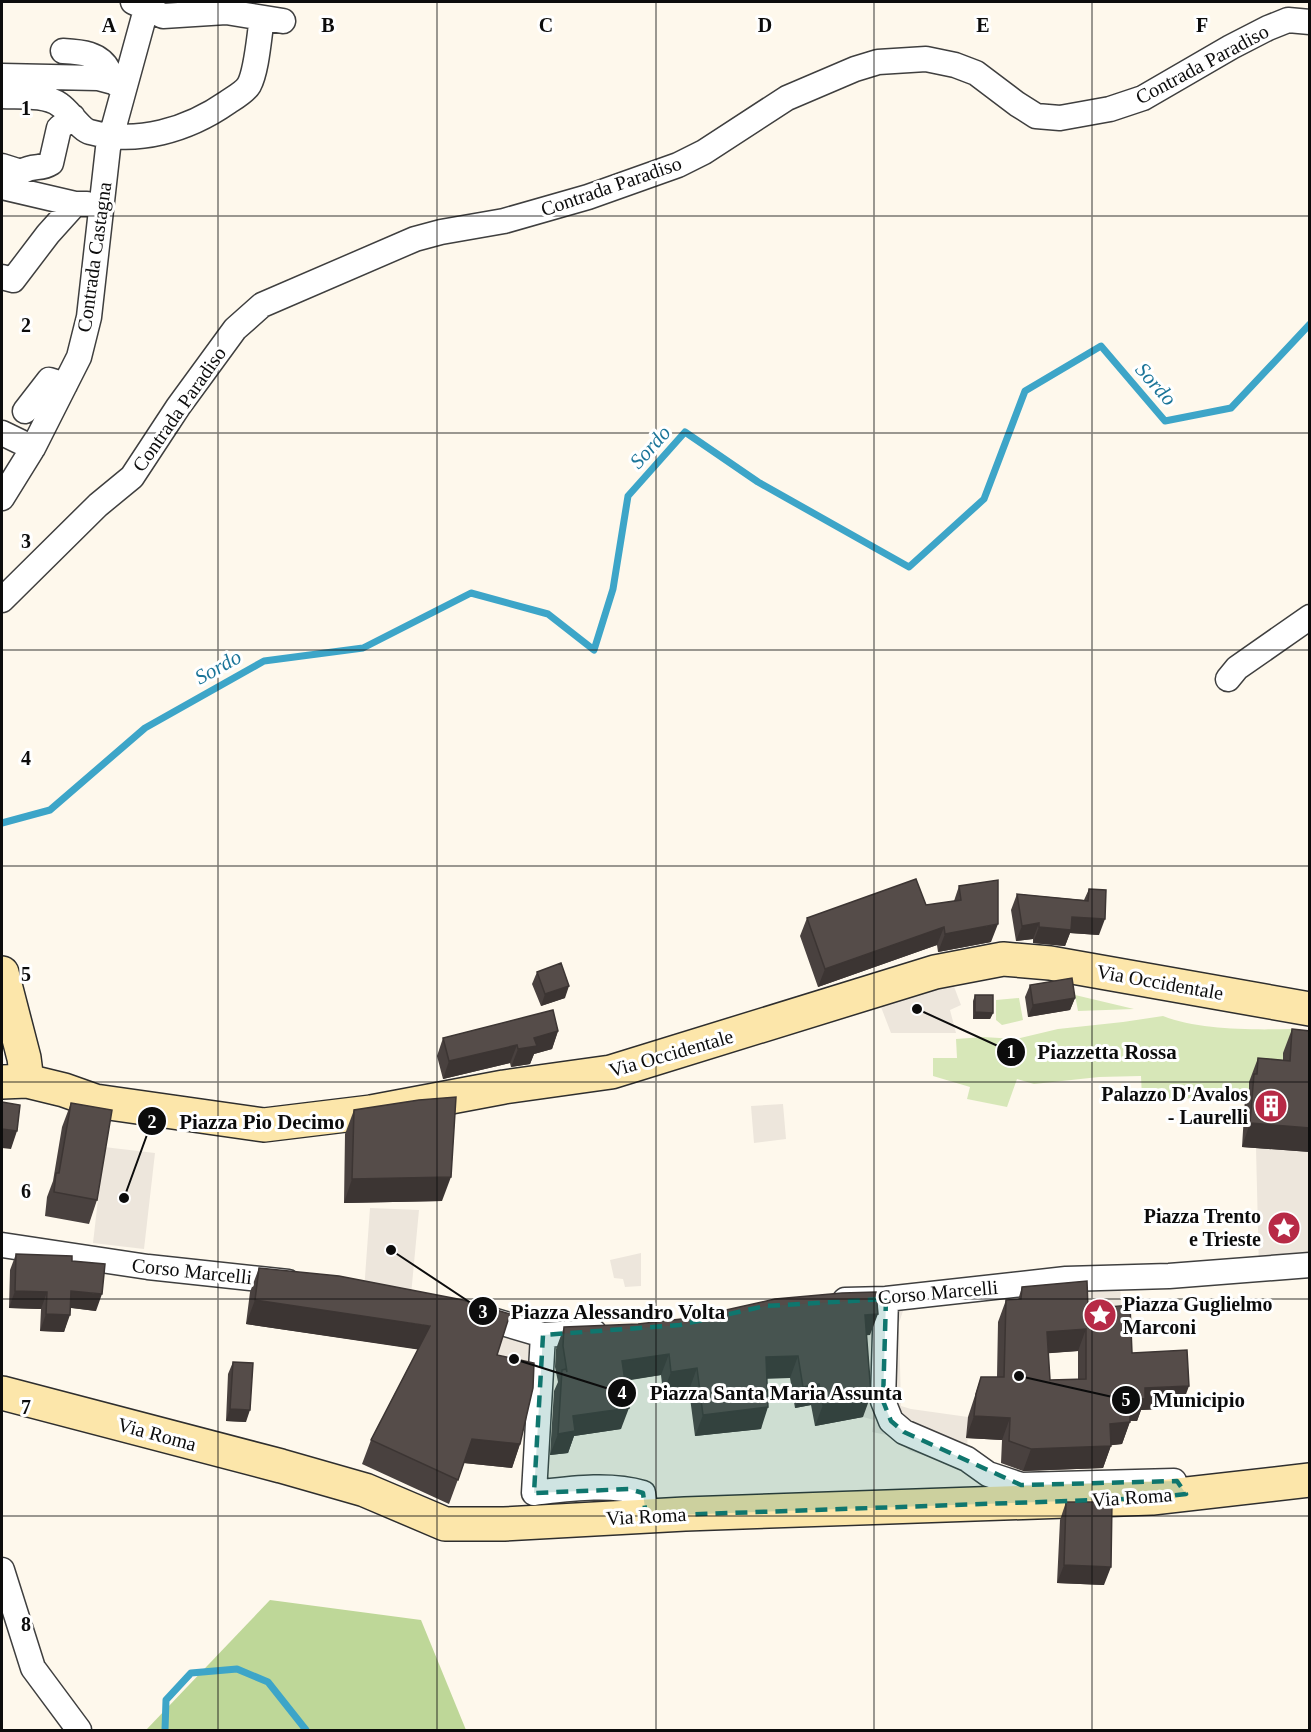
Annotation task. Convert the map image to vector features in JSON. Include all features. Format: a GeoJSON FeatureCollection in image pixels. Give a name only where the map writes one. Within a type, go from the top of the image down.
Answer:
{"type":"FeatureCollection","features":[{"type":"Feature","properties":{"kind":"main road","name":"Via Occidentale"},"geometry":{"type":"LineString","coordinates":[[18,1074],[95,1101],[264,1125],[371,1112],[504,1087],[611,1072],[935,972],[1003,959],[1050,963],[1310,1010]]}},
{"type":"Feature","properties":{"kind":"main road"},"geometry":{"type":"LineString","coordinates":[[2,973],[18,1074]]}},
{"type":"Feature","properties":{"kind":"main road","name":"Via Roma"},"geometry":{"type":"LineString","coordinates":[[2,1393],[365,1490],[445,1524],[504,1524],[646,1516],[1152,1498],[1310,1480]]}},
{"type":"Feature","properties":{"kind":"street"},"geometry":{"type":"LineString","coordinates":[[2,96],[37,98],[57,103],[86,131],[111,137],[130,138],[180,128],[220,107],[248,87],[273,20],[226,12],[163,16],[142,4]]}},
{"type":"Feature","properties":{"kind":"street","name":"Contrada Castagna"},"geometry":{"type":"LineString","coordinates":[[2,498],[33,448],[57,383],[79,357],[89,317],[118,86],[142,4]]}},
{"type":"Feature","properties":{"kind":"street","name":"Contrada Paradiso"},"geometry":{"type":"LineString","coordinates":[[2,600],[98,505],[132,477],[178,407],[235,329],[262,305],[415,239],[504,221],[588,197],[678,165],[704,152],[787,98],[855,69],[878,62],[926,59],[955,65],[976,74],[1036,116],[1060,118],[1110,109],[1143,98],[1268,28],[1288,20],[1310,22]]}},
{"type":"Feature","properties":{"kind":"street"},"geometry":{"type":"LineString","coordinates":[[63,51],[79,51],[94,55],[104,63],[118,86]]}},
{"type":"Feature","properties":{"kind":"street"},"geometry":{"type":"LineString","coordinates":[[2,76],[98,78],[118,86]]}},
{"type":"Feature","properties":{"kind":"street"},"geometry":{"type":"LineString","coordinates":[[2,166],[21,172],[31,166],[45,167],[51,163],[58,128],[74,117]]}},
{"type":"Feature","properties":{"kind":"street"},"geometry":{"type":"LineString","coordinates":[[2,188],[75,204],[102,204]]}},
{"type":"Feature","properties":{"kind":"street"},"geometry":{"type":"LineString","coordinates":[[5,284],[75,204]]}},
{"type":"Feature","properties":{"kind":"street"},"geometry":{"type":"LineString","coordinates":[[25,411],[57,383],[68,342]]}},
{"type":"Feature","properties":{"kind":"street"},"geometry":{"type":"LineString","coordinates":[[2,432],[33,448]]}},
{"type":"Feature","properties":{"kind":"street"},"geometry":{"type":"LineString","coordinates":[[1228,679],[1237,668],[1310,617]]}},
{"type":"Feature","properties":{"kind":"street","name":"Corso Marcelli"},"geometry":{"type":"LineString","coordinates":[[2,1245],[148,1267],[310,1284]]}},
{"type":"Feature","properties":{"kind":"street","name":"Corso Marcelli"},"geometry":{"type":"LineString","coordinates":[[822,1301],[886,1299],[1065,1280],[1169,1276],[1310,1265]]}},
{"type":"Feature","properties":{"kind":"street"},"geometry":{"type":"LineString","coordinates":[[886,1299],[883,1401],[891,1421],[904,1432],[967,1459],[988,1474],[1021,1485],[1177,1481],[1186,1494]]}},
{"type":"Feature","properties":{"kind":"street"},"geometry":{"type":"LineString","coordinates":[[458,1310],[543,1335],[618,1331]]}},
{"type":"Feature","properties":{"kind":"street"},"geometry":{"type":"LineString","coordinates":[[543,1335],[534,1493],[569,1489],[629,1489],[643,1493],[646,1516]]}},
{"type":"Feature","properties":{"kind":"street"},"geometry":{"type":"LineString","coordinates":[[2,1570],[33,1668],[79,1731]]}},
{"type":"Feature","properties":{"kind":"highlighted area"},"geometry":{"type":"Polygon","coordinates":[[[886,1299],[883,1401],[891,1421],[904,1432],[1021,1485],[1177,1481],[1186,1494],[1152,1498],[646,1516],[643,1493],[629,1489],[534,1493],[543,1335],[680,1325],[765,1306],[886,1299]]]}},
{"type":"Feature","properties":{"kind":"green space"},"geometry":{"type":"Polygon","coordinates":[[[1075,995],[1134,1009],[1078,1011],[1075,995]]]}},
{"type":"Feature","properties":{"kind":"green space"},"geometry":{"type":"Polygon","coordinates":[[[1019,998],[1023,1020],[1002,1025],[996,1020],[996,1000],[1019,998]]]}},
{"type":"Feature","properties":{"kind":"green space"},"geometry":{"type":"Polygon","coordinates":[[[1163,1016],[1209,1027],[1291,1029],[1310,1054],[1281,1085],[1248,1098],[1142,1099],[1141,1076],[1099,1077],[1034,1084],[1017,1079],[1007,1107],[967,1099],[970,1087],[933,1076],[933,1058],[957,1058],[956,1039],[983,1037],[1016,1039],[1058,1029],[1163,1016]]]}},
{"type":"Feature","properties":{"kind":"green space"},"geometry":{"type":"Polygon","coordinates":[[[270,1600],[421,1620],[466,1730],[146,1730],[270,1600]]]}},
{"type":"Feature","properties":{"kind":"shaded area"},"geometry":{"type":"Polygon","coordinates":[[[953,984],[961,1005],[950,1010],[956,1033],[891,1033],[881,1007],[953,984]]]}},
{"type":"Feature","properties":{"kind":"shaded area"},"geometry":{"type":"Polygon","coordinates":[[[783,1104],[786,1139],[754,1143],[751,1106],[783,1104]]]}},
{"type":"Feature","properties":{"kind":"shaded area"},"geometry":{"type":"Polygon","coordinates":[[[104,1147],[155,1153],[144,1249],[93,1243],[104,1147]]]}},
{"type":"Feature","properties":{"kind":"shaded area","name":"Piazza Trento e Trieste"},"geometry":{"type":"Polygon","coordinates":[[[1256,1148],[1309,1152],[1309,1265],[1259,1270],[1256,1148]]]}},
{"type":"Feature","properties":{"kind":"shaded area"},"geometry":{"type":"Polygon","coordinates":[[[370,1208],[419,1210],[411,1295],[364,1291],[370,1208]]]}},
{"type":"Feature","properties":{"kind":"shaded area"},"geometry":{"type":"Polygon","coordinates":[[[641,1253],[641,1286],[625,1287],[623,1279],[614,1278],[610,1260],[641,1253]]]}},
{"type":"Feature","properties":{"kind":"shaded area","name":"Piazza Guglielmo Marconi"},"geometry":{"type":"Polygon","coordinates":[[[1120,1278],[1122,1327],[1080,1331],[1078,1279],[1120,1278]]]}},
{"type":"Feature","properties":{"kind":"shaded area"},"geometry":{"type":"Polygon","coordinates":[[[906,1302],[899,1323],[901,1406],[968,1417],[967,1459],[964,1468],[910,1451],[892,1436],[872,1432],[874,1420],[863,1417],[868,1305],[906,1302]]]}},
{"type":"Feature","properties":{"kind":"shaded area"},"geometry":{"type":"Polygon","coordinates":[[[504,1332],[537,1340],[530,1388],[488,1379],[504,1332]]]}},
{"type":"Feature","properties":{"kind":"building"},"geometry":{"type":"Polygon","coordinates":[[[916,879],[926,905],[961,900],[959,886],[998,880],[998,924],[945,934],[944,927],[825,969],[807,918],[916,879]]]}},
{"type":"Feature","properties":{"kind":"building"},"geometry":{"type":"Polygon","coordinates":[[[1089,889],[1106,890],[1105,919],[1072,917],[1071,930],[1039,927],[1039,923],[1022,926],[1017,894],[1088,901],[1089,889]]]}},
{"type":"Feature","properties":{"kind":"building"},"geometry":{"type":"Polygon","coordinates":[[[561,963],[569,986],[545,994],[537,972],[561,963]]]}},
{"type":"Feature","properties":{"kind":"building"},"geometry":{"type":"Polygon","coordinates":[[[1072,978],[1075,998],[1033,1005],[1030,985],[1072,978]]]}},
{"type":"Feature","properties":{"kind":"building"},"geometry":{"type":"Polygon","coordinates":[[[975,995],[993,995],[993,1013],[975,1012],[975,995]]]}},
{"type":"Feature","properties":{"kind":"building"},"geometry":{"type":"Polygon","coordinates":[[[553,1010],[558,1031],[534,1038],[537,1046],[518,1049],[517,1045],[449,1061],[443,1038],[553,1010]]]}},
{"type":"Feature","properties":{"kind":"building","name":"Palazzo D'Avalos - Laurelli"},"geometry":{"type":"Polygon","coordinates":[[[1292,1029],[1310,1031],[1310,1128],[1250,1123],[1254,1074],[1257,1074],[1258,1058],[1290,1061],[1292,1029]]]}},
{"type":"Feature","properties":{"kind":"building"},"geometry":{"type":"Polygon","coordinates":[[[456,1097],[451,1177],[352,1179],[354,1110],[456,1097]]]}},
{"type":"Feature","properties":{"kind":"building"},"geometry":{"type":"Polygon","coordinates":[[[2,1102],[20,1105],[17,1131],[2,1129],[2,1102]]]}},
{"type":"Feature","properties":{"kind":"building"},"geometry":{"type":"Polygon","coordinates":[[[71,1103],[112,1110],[97,1200],[54,1192],[71,1103]]]}},
{"type":"Feature","properties":{"kind":"building"},"geometry":{"type":"Polygon","coordinates":[[[16,1254],[72,1256],[72,1261],[105,1264],[102,1294],[71,1291],[70,1315],[46,1314],[47,1292],[15,1291],[16,1254]]]}},
{"type":"Feature","properties":{"kind":"building"},"geometry":{"type":"Polygon","coordinates":[[[259,1268],[339,1276],[463,1300],[510,1314],[497,1355],[534,1363],[533,1388],[520,1444],[472,1439],[458,1480],[371,1440],[430,1326],[255,1300],[259,1268]]]}},
{"type":"Feature","properties":{"kind":"building"},"geometry":{"type":"Polygon","coordinates":[[[1087,1281],[1088,1309],[1130,1305],[1132,1353],[1187,1350],[1189,1386],[1145,1388],[1145,1399],[1130,1398],[1130,1422],[1110,1424],[1111,1446],[1031,1449],[1009,1441],[1010,1418],[974,1416],[976,1394],[981,1377],[1004,1377],[1006,1300],[1021,1299],[1022,1287],[1087,1281]],[[1086,1329],[1047,1332],[1050,1380],[1086,1379],[1086,1329]]]}},
{"type":"Feature","properties":{"kind":"building"},"geometry":{"type":"Polygon","coordinates":[[[876,1292],[878,1314],[865,1315],[871,1395],[823,1405],[819,1384],[803,1387],[798,1356],[766,1357],[768,1407],[703,1415],[697,1368],[671,1372],[669,1354],[622,1361],[629,1408],[573,1416],[575,1431],[558,1434],[562,1370],[566,1369],[567,1372],[563,1346],[564,1327],[638,1324],[690,1318],[775,1299],[876,1292]]]}},
{"type":"Feature","properties":{"kind":"building"},"geometry":{"type":"Polygon","coordinates":[[[233,1362],[253,1363],[250,1410],[230,1409],[233,1362]]]}},
{"type":"Feature","properties":{"kind":"building"},"geometry":{"type":"Polygon","coordinates":[[[1066,1502],[1112,1502],[1111,1567],[1064,1565],[1066,1502]]]}},
{"type":"Feature","properties":{"kind":"waterway","name":"Sordo"},"geometry":{"type":"LineString","coordinates":[[2,823],[50,810],[145,728],[264,661],[363,648],[471,593],[548,614],[594,650],[613,589],[628,496],[685,432],[758,482],[909,567],[984,499],[1025,391],[1101,346],[1165,421],[1231,408],[1310,324]]}},
{"type":"Feature","properties":{"kind":"waterway"},"geometry":{"type":"LineString","coordinates":[[165,1730],[166,1700],[191,1673],[237,1669],[268,1682],[306,1730]]}},
{"type":"Feature","properties":{"kind":"place","name":"Piazzetta Rossa"},"geometry":{"type":"Point","coordinates":[917,1009]}},
{"type":"Feature","properties":{"kind":"place","name":"Palazzo D'Avalos - Laurelli"},"geometry":{"type":"Point","coordinates":[1271,1106]}},
{"type":"Feature","properties":{"kind":"place","name":"Piazza Pio Decimo"},"geometry":{"type":"Point","coordinates":[124,1198]}},
{"type":"Feature","properties":{"kind":"place","name":"Piazza Trento e Trieste"},"geometry":{"type":"Point","coordinates":[1284,1228]}},
{"type":"Feature","properties":{"kind":"place","name":"Piazza Alessandro Volta"},"geometry":{"type":"Point","coordinates":[391,1250]}},
{"type":"Feature","properties":{"kind":"place","name":"Piazza Guglielmo Marconi"},"geometry":{"type":"Point","coordinates":[1100,1315]}},
{"type":"Feature","properties":{"kind":"place","name":"Piazza Santa Maria Assunta"},"geometry":{"type":"Point","coordinates":[514,1359]}},
{"type":"Feature","properties":{"kind":"place","name":"Municipio"},"geometry":{"type":"Point","coordinates":[1019,1376]}}]}
